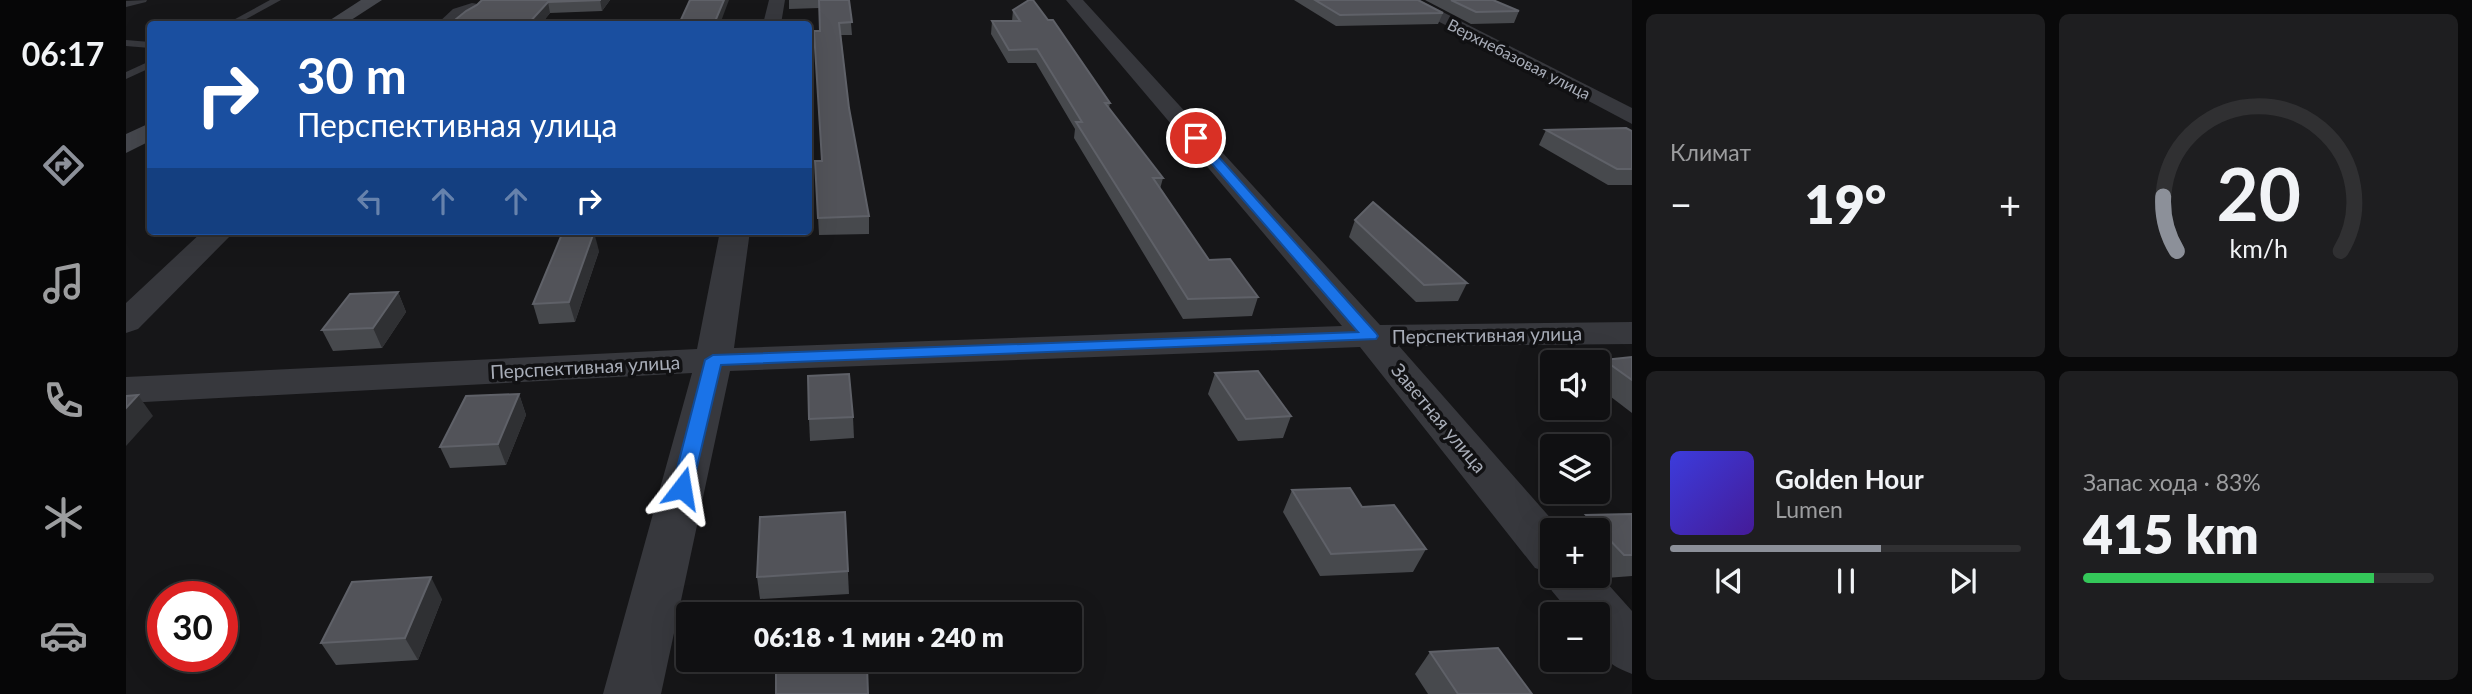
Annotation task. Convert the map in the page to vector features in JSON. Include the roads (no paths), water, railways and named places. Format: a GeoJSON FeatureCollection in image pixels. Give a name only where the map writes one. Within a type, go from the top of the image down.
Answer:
{"type":"FeatureCollection","features":[{"type":"Feature","properties":{"kind":"main road"},"geometry":{"type":"LineString","coordinates":[[337,21],[373,0]]}},
{"type":"Feature","properties":{"kind":"main road"},"geometry":{"type":"LineString","coordinates":[[126,145],[147,133]]}},
{"type":"Feature","properties":{"kind":"street"},"geometry":{"type":"LineString","coordinates":[[773,21],[777,0]]}},
{"type":"Feature","properties":{"kind":"street","name":"Заветная улица"},"geometry":{"type":"LineString","coordinates":[[1074,0],[1370,336],[1540,540]]}},
{"type":"Feature","properties":{"kind":"street","name":"Верхнебазовая улица"},"geometry":{"type":"LineString","coordinates":[[1406,0],[1632,117]]}},
{"type":"Feature","properties":{"kind":"street"},"geometry":{"type":"LineString","coordinates":[[450,21],[472,8]]}},
{"type":"Feature","properties":{"kind":"street"},"geometry":{"type":"LineString","coordinates":[[126,322],[216,235]]}},
{"type":"Feature","properties":{"kind":"street"},"geometry":{"type":"LineString","coordinates":[[632,694],[713,360],[734,235]]}},
{"type":"Feature","properties":{"kind":"street","name":"Перспективная улица"},"geometry":{"type":"LineString","coordinates":[[126,390],[713,360],[1370,336],[1632,333]]}},
{"type":"Feature","properties":{"kind":"street"},"geometry":{"type":"LineString","coordinates":[[1580,588],[1632,650]]}},
{"type":"Feature","properties":{"kind":"lane"},"geometry":{"type":"LineString","coordinates":[[126,4],[143,0]]}},
{"type":"Feature","properties":{"kind":"lane"},"geometry":{"type":"LineString","coordinates":[[237,21],[276,0]]}},
{"type":"Feature","properties":{"kind":"lane"},"geometry":{"type":"LineString","coordinates":[[126,43],[147,45]]}},
{"type":"Feature","properties":{"kind":"lane"},"geometry":{"type":"LineString","coordinates":[[126,75],[147,65]]}}]}
